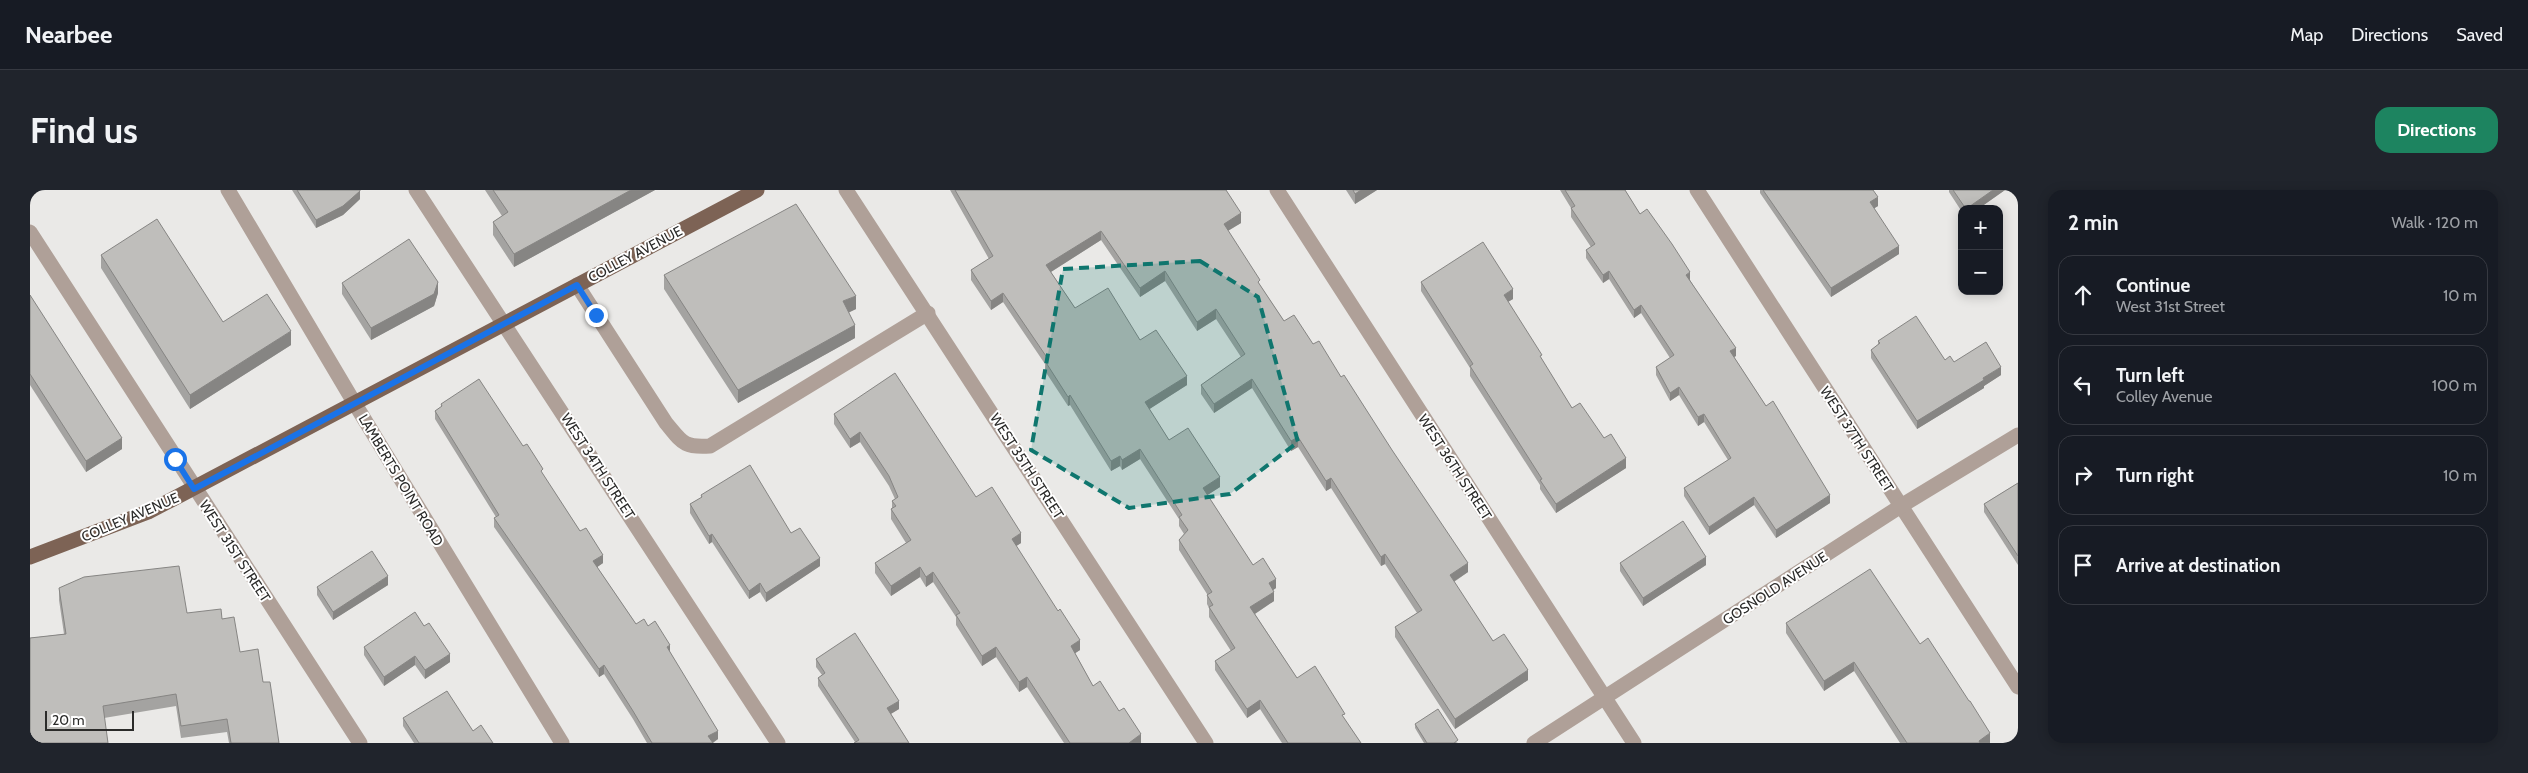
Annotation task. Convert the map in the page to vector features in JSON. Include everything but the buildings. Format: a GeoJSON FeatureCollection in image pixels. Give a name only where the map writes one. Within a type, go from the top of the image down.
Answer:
{"type":"FeatureCollection","features":[{"type":"Feature","properties":{"kind":"main road","name":"COLLEY AVENUE"},"geometry":{"type":"LineString","coordinates":[[30,557],[148,512],[194,489],[757,190]]}},
{"type":"Feature","properties":{"kind":"street","name":"LAMBERTS POINT ROAD"},"geometry":{"type":"LineString","coordinates":[[228,190],[355,404],[562,743]]}},
{"type":"Feature","properties":{"kind":"street","name":"WEST 34TH STREET"},"geometry":{"type":"LineString","coordinates":[[416,190],[778,743]]}},
{"type":"Feature","properties":{"kind":"street","name":"WEST 35TH STREET"},"geometry":{"type":"LineString","coordinates":[[846,190],[928,313],[1206,743]]}},
{"type":"Feature","properties":{"kind":"street","name":"WEST 36TH STREET"},"geometry":{"type":"LineString","coordinates":[[1277,190],[1634,743]]}},
{"type":"Feature","properties":{"kind":"street","name":"WEST 37TH STREET"},"geometry":{"type":"LineString","coordinates":[[1697,190],[2018,687]]}},
{"type":"Feature","properties":{"kind":"street","name":"WEST 31ST STREET"},"geometry":{"type":"LineString","coordinates":[[30,232],[358,742]]}},
{"type":"Feature","properties":{"kind":"street"},"geometry":{"type":"LineString","coordinates":[[577,285],[666,423],[682,442],[690,447],[710,446],[928,313]]}},
{"type":"Feature","properties":{"kind":"street","name":"GOSNOLD AVENUE"},"geometry":{"type":"LineString","coordinates":[[1534,743],[1901,506],[2018,435]]}},
{"type":"Feature","properties":{"kind":"highlighted area"},"geometry":{"type":"Polygon","coordinates":[[[1200,261],[1258,297],[1298,442],[1230,494],[1129,508],[1031,450],[1043,371],[1063,269],[1200,261]]]}},
{"type":"Feature","properties":{"kind":"route"},"geometry":{"type":"LineString","coordinates":[[175,459],[194,489],[577,285],[596,315]]}}]}
